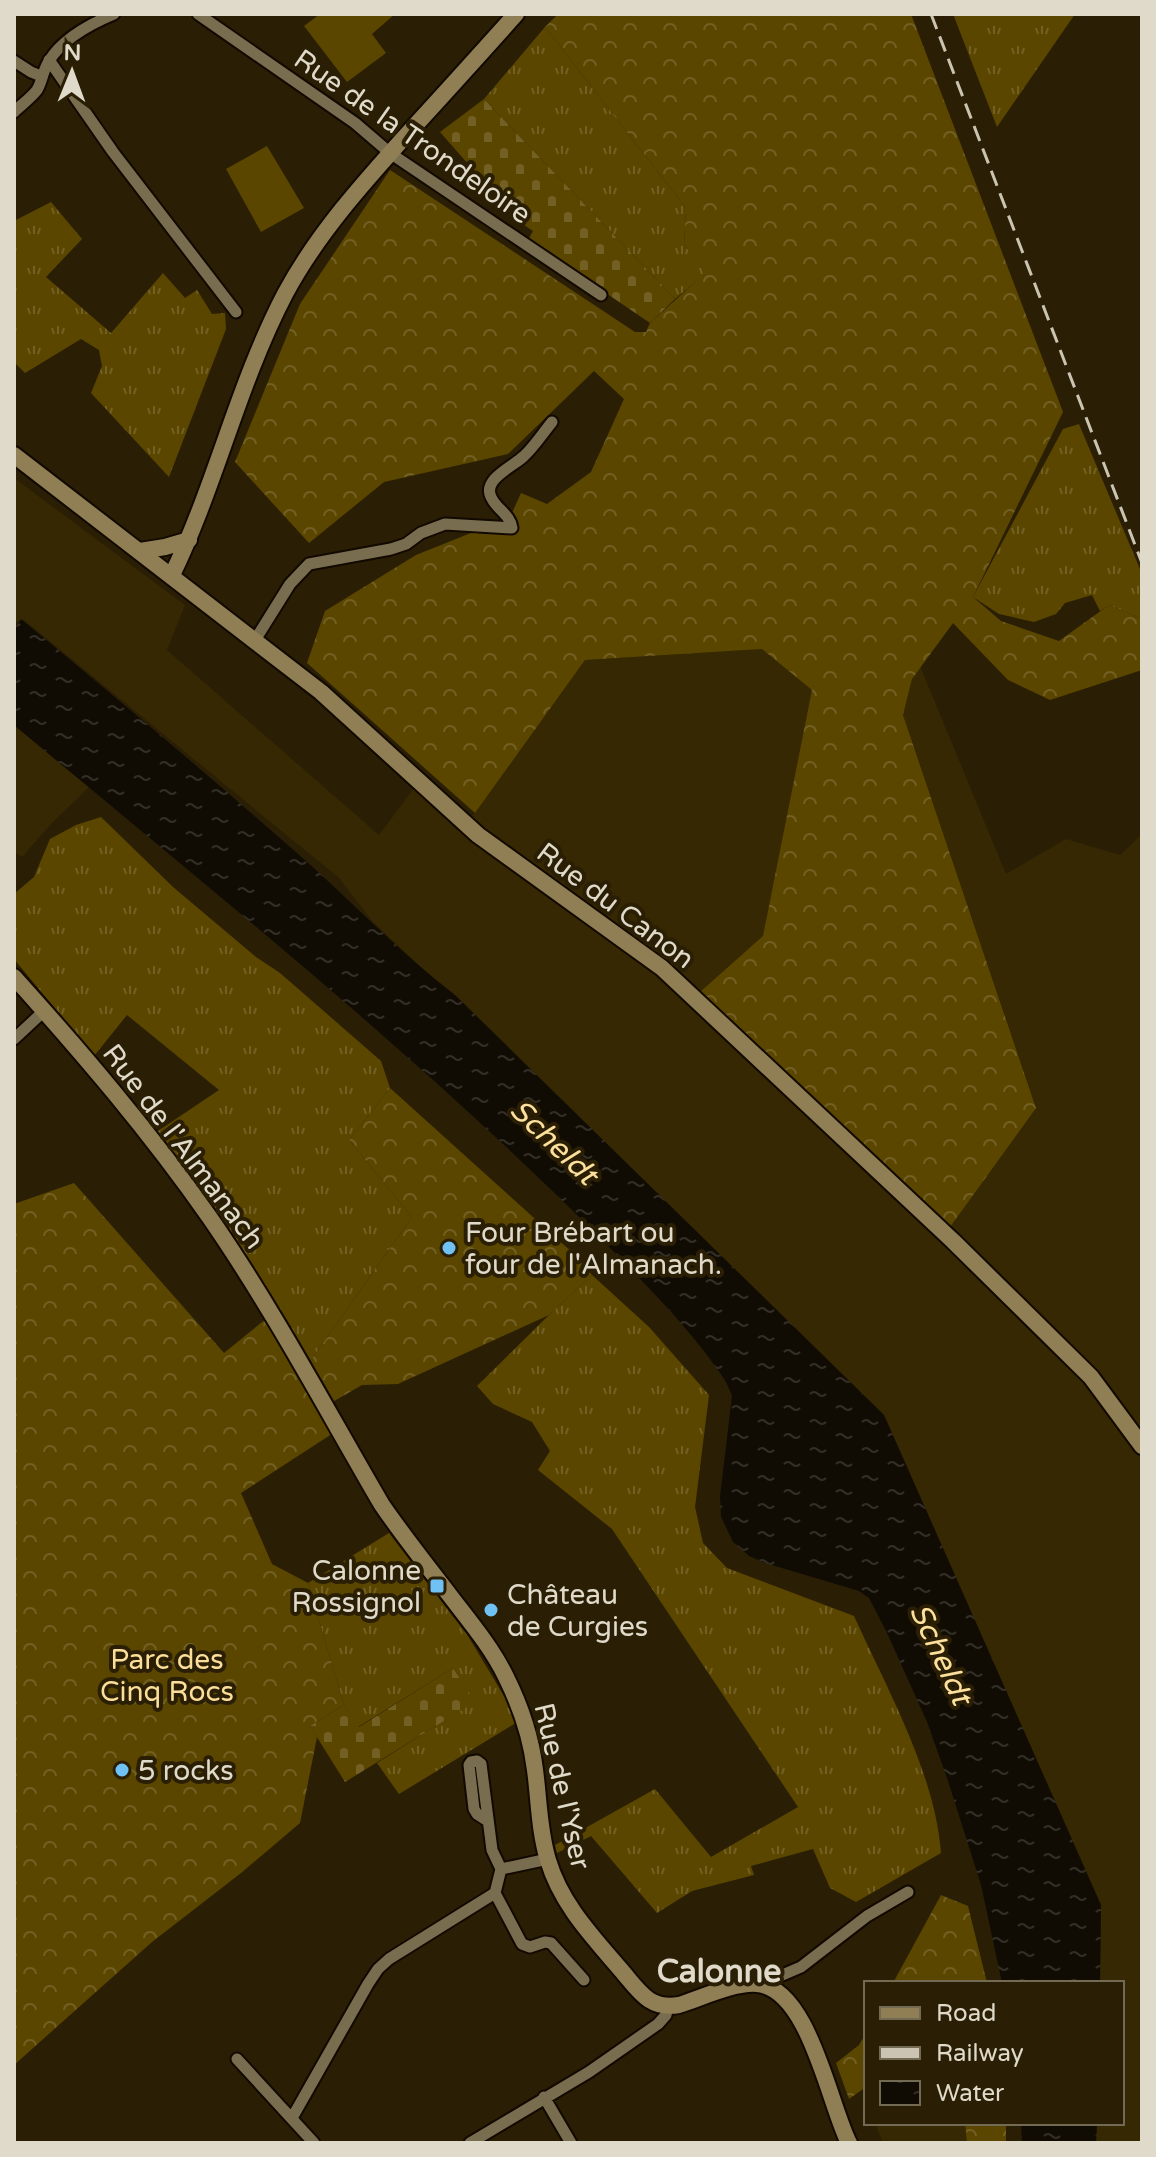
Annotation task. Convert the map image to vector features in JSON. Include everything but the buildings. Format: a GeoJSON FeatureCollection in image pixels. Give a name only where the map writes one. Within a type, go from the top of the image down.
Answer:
{"type":"FeatureCollection","features":[{"type":"Feature","properties":{"kind":"main road"},"geometry":{"type":"LineString","coordinates":[[172,575],[189,540],[260,346],[312,251],[390,153],[516,14]]}},
{"type":"Feature","properties":{"kind":"main road","name":"Rue du Canon"},"geometry":{"type":"LineString","coordinates":[[14,455],[321,692],[478,835],[662,968],[953,1241],[1081,1367],[1142,1446]]}},
{"type":"Feature","properties":{"kind":"main road"},"geometry":{"type":"LineString","coordinates":[[140,551],[189,540]]}},
{"type":"Feature","properties":{"kind":"main road","name":"Rue de l'Almanach"},"geometry":{"type":"LineString","coordinates":[[14,977],[109,1084],[175,1169],[255,1287],[296,1357]]}},
{"type":"Feature","properties":{"kind":"main road","name":"Rue de l'Yser"},"geometry":{"type":"LineString","coordinates":[[296,1357],[382,1505],[475,1628],[506,1677],[524,1717],[530,1740],[548,1859],[563,1896],[579,1921],[642,1995],[668,2007]]}},
{"type":"Feature","properties":{"kind":"main road"},"geometry":{"type":"LineString","coordinates":[[668,2007],[751,1984],[769,1986],[783,1995],[812,2043],[849,2143]]}},
{"type":"Feature","properties":{"kind":"street"},"geometry":{"type":"LineString","coordinates":[[14,112],[38,89],[49,60],[78,32],[114,14]]}},
{"type":"Feature","properties":{"kind":"street","name":"Rue de la Trondeloire"},"geometry":{"type":"LineString","coordinates":[[198,14],[355,123],[390,153],[601,295]]}},
{"type":"Feature","properties":{"kind":"street"},"geometry":{"type":"LineString","coordinates":[[49,60],[113,152],[236,312]]}},
{"type":"Feature","properties":{"kind":"street"},"geometry":{"type":"LineString","coordinates":[[14,61],[41,76]]}},
{"type":"Feature","properties":{"kind":"street"},"geometry":{"type":"LineString","coordinates":[[255,640],[290,584],[309,564],[391,549],[445,524],[512,528],[511,522],[490,497],[492,481],[524,456],[552,422]]}},
{"type":"Feature","properties":{"kind":"street"},"geometry":{"type":"LineString","coordinates":[[14,1039],[44,1011]]}},
{"type":"Feature","properties":{"kind":"street"},"geometry":{"type":"LineString","coordinates":[[488,1821],[492,1850],[501,1869],[495,1893],[522,1944],[530,1947],[551,1943],[584,1980]]}},
{"type":"Feature","properties":{"kind":"street"},"geometry":{"type":"LineString","coordinates":[[501,1869],[548,1859]]}},
{"type":"Feature","properties":{"kind":"street"},"geometry":{"type":"LineString","coordinates":[[769,1986],[773,1979],[801,1967],[867,1916],[908,1892]]}},
{"type":"Feature","properties":{"kind":"street"},"geometry":{"type":"LineString","coordinates":[[292,2118],[378,1969],[495,1893]]}},
{"type":"Feature","properties":{"kind":"street"},"geometry":{"type":"LineString","coordinates":[[470,2143],[589,2072],[658,2024],[668,2007]]}},
{"type":"Feature","properties":{"kind":"street"},"geometry":{"type":"LineString","coordinates":[[237,2059],[314,2143]]}},
{"type":"Feature","properties":{"kind":"street"},"geometry":{"type":"LineString","coordinates":[[544,2097],[571,2143]]}},
{"type":"Feature","properties":{"kind":"shaded area"},"geometry":{"type":"Polygon","coordinates":[[[14,478],[185,605],[167,650],[379,835],[414,788],[461,827],[475,813],[585,660],[762,649],[813,690],[763,937],[1036,1107],[903,715],[912,679],[920,666],[1006,874],[1066,839],[1120,855],[1142,834],[1142,2143],[1096,2143],[1097,2125],[1124,2125],[1124,1981],[1100,1981],[1101,1905],[884,1415],[455,995],[373,922],[339,878],[24,620],[14,622],[14,478]]]}},
{"type":"Feature","properties":{"kind":"shaded area"},"geometry":{"type":"Polygon","coordinates":[[[14,725],[89,787],[22,857],[14,852],[14,725]]]}},
{"type":"Feature","properties":{"kind":"shaded area"},"geometry":{"type":"Polygon","coordinates":[[[876,2125],[965,2125],[967,2143],[883,2143],[876,2125]]]}},
{"type":"Feature","properties":{"kind":"green space"},"geometry":{"type":"Polygon","coordinates":[[[320,14],[395,14],[372,34],[386,53],[347,82],[304,26],[320,14]]]}},
{"type":"Feature","properties":{"kind":"green space"},"geometry":{"type":"Polygon","coordinates":[[[558,14],[911,14],[1063,412],[973,597],[1001,621],[1059,641],[1109,605],[1142,619],[1142,670],[1050,700],[1008,680],[953,623],[912,679],[903,715],[1036,1108],[950,1227],[699,993],[763,936],[812,690],[762,649],[585,660],[475,813],[307,663],[325,611],[416,555],[486,527],[511,528],[512,513],[521,493],[547,504],[591,472],[624,399],[594,371],[508,454],[384,482],[309,543],[235,462],[300,304],[390,170],[635,332],[646,332],[650,323],[705,273],[684,244],[686,208],[545,27],[558,14]]]}},
{"type":"Feature","properties":{"kind":"green space"},"geometry":{"type":"Polygon","coordinates":[[[953,14],[1075,14],[997,127],[953,14]]]}},
{"type":"Feature","properties":{"kind":"green space"},"geometry":{"type":"Polygon","coordinates":[[[545,27],[686,208],[684,244],[706,273],[675,299],[484,99],[545,27]]]}},
{"type":"Feature","properties":{"kind":"green space"},"geometry":{"type":"Polygon","coordinates":[[[484,99],[675,299],[650,323],[528,240],[533,231],[509,215],[511,213],[440,132],[484,99]]]}},
{"type":"Feature","properties":{"kind":"green space"},"geometry":{"type":"Polygon","coordinates":[[[267,146],[304,208],[261,232],[226,169],[267,146]]]}},
{"type":"Feature","properties":{"kind":"green space"},"geometry":{"type":"Polygon","coordinates":[[[51,202],[82,239],[46,277],[111,333],[163,273],[185,298],[197,290],[212,314],[225,313],[226,329],[169,477],[91,393],[102,366],[99,350],[81,339],[25,373],[14,362],[14,221],[51,202]]]}},
{"type":"Feature","properties":{"kind":"green space"},"geometry":{"type":"Polygon","coordinates":[[[1079,424],[1142,574],[1142,619],[1109,605],[1100,611],[1092,595],[1065,603],[1056,614],[1034,622],[999,614],[973,597],[1063,429],[1079,424]]]}},
{"type":"Feature","properties":{"kind":"green space"},"geometry":{"type":"Polygon","coordinates":[[[101,817],[173,887],[256,957],[280,973],[381,1061],[390,1088],[349,1140],[412,1217],[304,1370],[155,1133],[219,1090],[127,1015],[94,1056],[14,959],[14,894],[34,877],[50,839],[76,825],[101,817]]]}},
{"type":"Feature","properties":{"kind":"green space"},"geometry":{"type":"Polygon","coordinates":[[[390,1088],[574,1254],[592,1275],[549,1315],[398,1384],[362,1385],[329,1404],[304,1370],[412,1217],[349,1140],[390,1088]]]}},
{"type":"Feature","properties":{"kind":"green space","name":"Parc des Cinq Rocs"},"geometry":{"type":"Polygon","coordinates":[[[74,1183],[224,1353],[267,1318],[338,1430],[241,1493],[272,1564],[308,1583],[344,1705],[310,1726],[317,1737],[300,1823],[152,1942],[14,2065],[14,1204],[74,1183]]]}},
{"type":"Feature","properties":{"kind":"green space"},"geometry":{"type":"Polygon","coordinates":[[[592,1275],[649,1327],[709,1395],[695,1507],[703,1543],[727,1568],[854,1616],[908,1732],[930,1792],[941,1853],[856,1902],[830,1888],[813,1849],[751,1866],[754,1875],[692,1891],[657,1913],[591,1836],[557,1853],[555,1845],[655,1789],[711,1857],[798,1807],[612,1529],[538,1470],[550,1451],[532,1422],[493,1404],[477,1386],[592,1275]]]}},
{"type":"Feature","properties":{"kind":"green space"},"geometry":{"type":"Polygon","coordinates":[[[389,1533],[468,1636],[519,1721],[399,1794],[377,1763],[474,1702],[453,1668],[358,1727],[344,1705],[308,1583],[389,1533]]]}},
{"type":"Feature","properties":{"kind":"green space"},"geometry":{"type":"Polygon","coordinates":[[[453,1668],[475,1702],[345,1782],[310,1726],[344,1705],[359,1727],[453,1668]]]}},
{"type":"Feature","properties":{"kind":"green space"},"geometry":{"type":"Polygon","coordinates":[[[941,1895],[968,1906],[987,1981],[894,1981],[941,1895]]]}},
{"type":"Feature","properties":{"kind":"green space"},"geometry":{"type":"Polygon","coordinates":[[[864,2036],[864,2088],[849,2099],[836,2063],[859,2045],[864,2036]]]}},
{"type":"Feature","properties":{"kind":"green space"},"geometry":{"type":"Polygon","coordinates":[[[965,2125],[1006,2125],[1006,2143],[967,2143],[965,2125]]]}},
{"type":"Feature","properties":{"kind":"water","name":"Scheldt"},"geometry":{"type":"Polygon","coordinates":[[[21,619],[235,799],[455,995],[884,1415],[1101,1905],[1100,1981],[1002,1981],[981,1885],[947,1778],[927,1722],[869,1598],[859,1591],[749,1556],[733,1542],[721,1517],[720,1496],[732,1396],[723,1377],[703,1350],[614,1252],[470,1114],[320,981],[14,725],[14,631],[21,619]]]}},
{"type":"Feature","properties":{"kind":"water"},"geometry":{"type":"Polygon","coordinates":[[[1021,2125],[1097,2125],[1096,2143],[1022,2143],[1021,2125]]]}},
{"type":"Feature","properties":{"kind":"railway"},"geometry":{"type":"LineString","coordinates":[[931,14],[1142,563]]}},
{"type":"Feature","properties":{"kind":"place","name":"Four Brébart ou four de l'Almanach."},"geometry":{"type":"Point","coordinates":[449,1248]}},
{"type":"Feature","properties":{"kind":"place","name":"Calonne Rossignol"},"geometry":{"type":"Point","coordinates":[437,1586]}},
{"type":"Feature","properties":{"kind":"place","name":"Château de Curgies"},"geometry":{"type":"Point","coordinates":[491,1610]}},
{"type":"Feature","properties":{"kind":"place","name":"5 rocks"},"geometry":{"type":"Point","coordinates":[122,1770]}},
{"type":"Feature","properties":{"kind":"district","name":"Calonne"},"geometry":{"type":"Point","coordinates":[719,1971]}}]}
